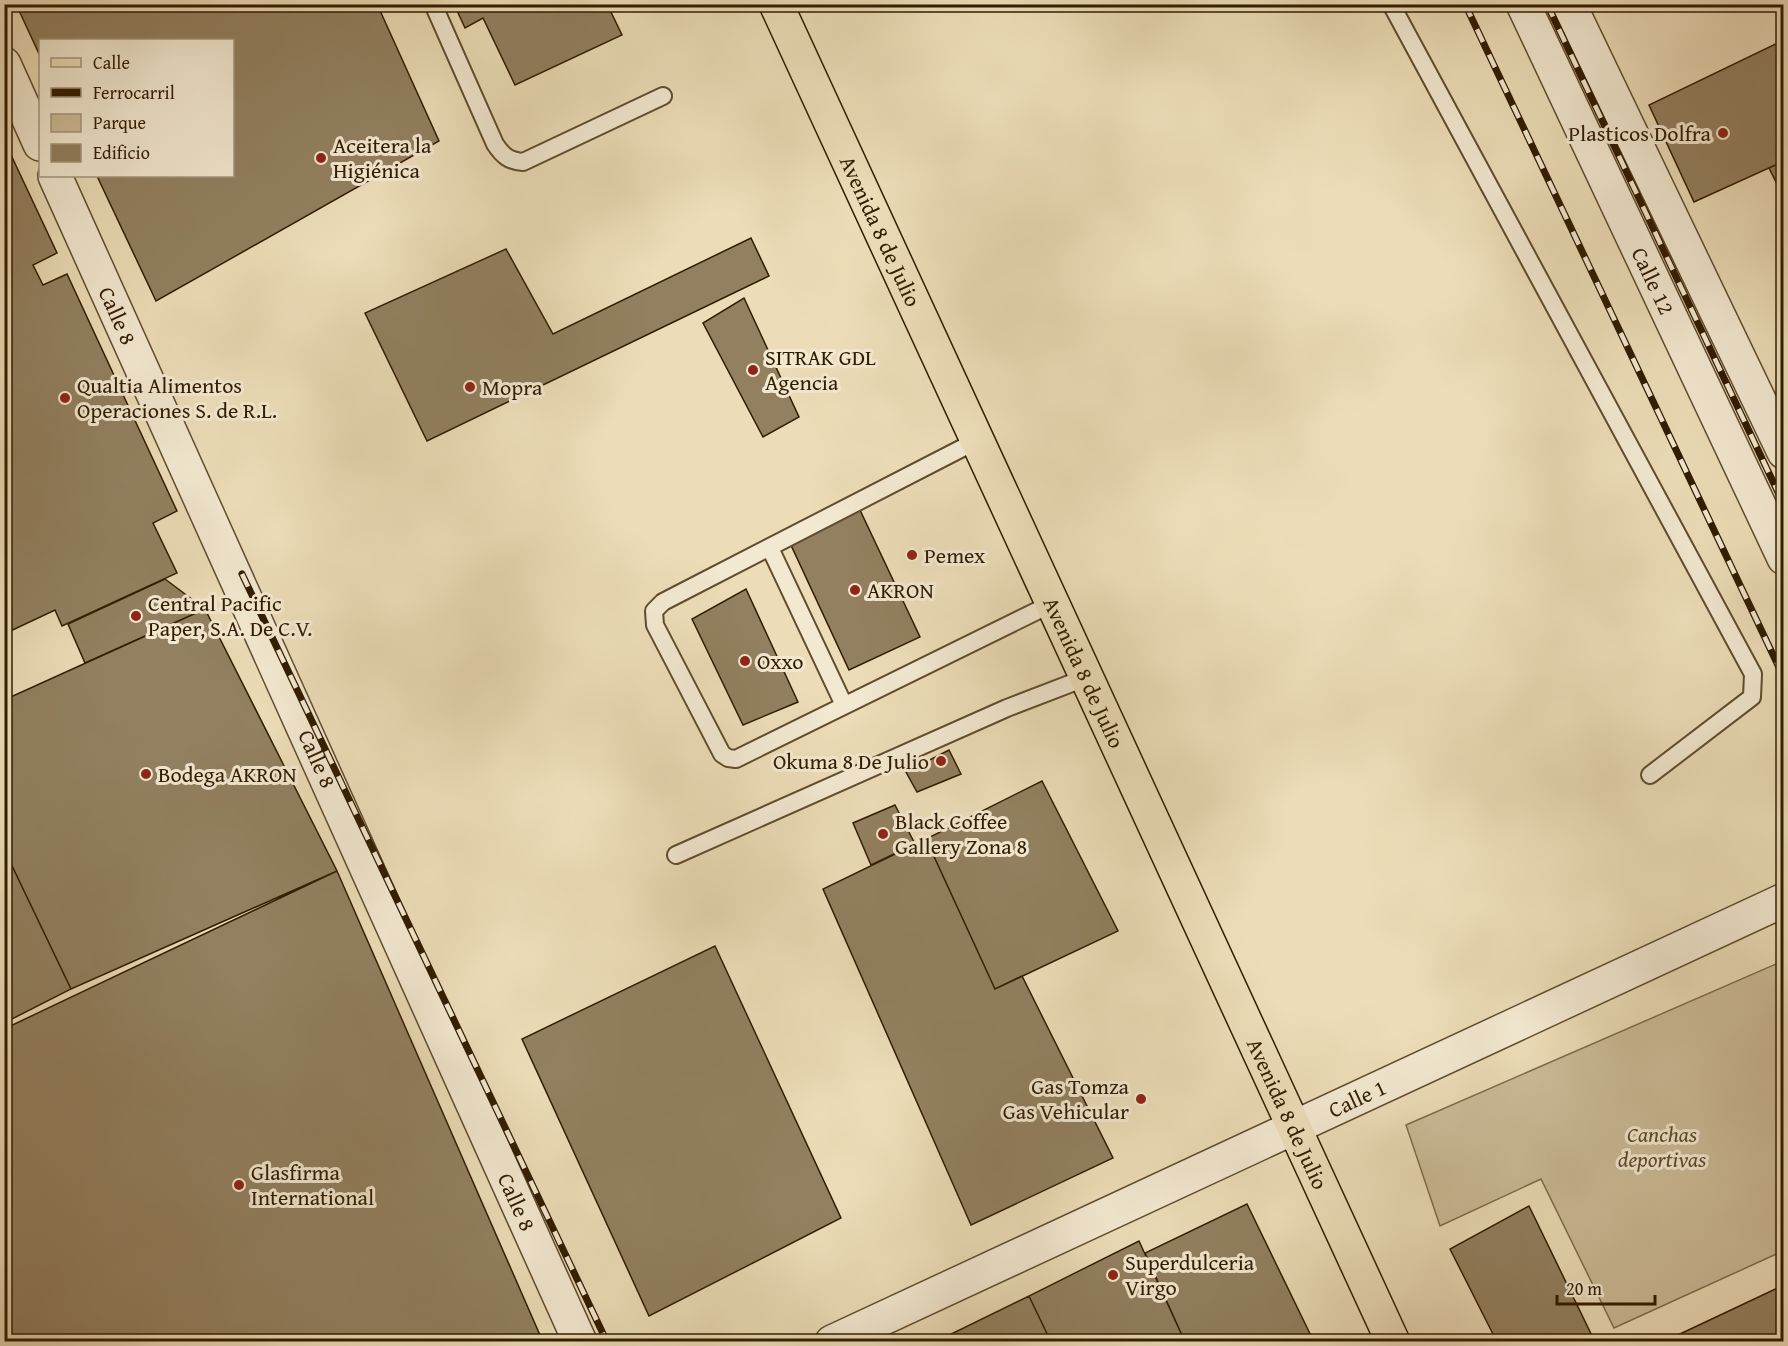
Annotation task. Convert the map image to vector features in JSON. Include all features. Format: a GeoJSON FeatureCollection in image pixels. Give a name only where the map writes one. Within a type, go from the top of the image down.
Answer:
{"type":"FeatureCollection","features":[{"type":"Feature","properties":{"kind":"main road","name":"Avenida 8 de Julio"},"geometry":{"type":"LineString","coordinates":[[776,4],[1293,1130],[1393,1341]]}},
{"type":"Feature","properties":{"kind":"street","name":"Calle 12"},"geometry":{"type":"LineString","coordinates":[[1523,4],[1784,558]]}},
{"type":"Feature","properties":{"kind":"street","name":"Calle 12"},"geometry":{"type":"LineString","coordinates":[[1569,4],[1784,452]]}},
{"type":"Feature","properties":{"kind":"street"},"geometry":{"type":"LineString","coordinates":[[4,64],[39,142]]}},
{"type":"Feature","properties":{"kind":"street","name":"Calle 8"},"geometry":{"type":"LineString","coordinates":[[55,177],[580,1341]]}},
{"type":"Feature","properties":{"kind":"street","name":"Calle 1"},"geometry":{"type":"LineString","coordinates":[[832,1341],[1293,1130],[1784,900]]}},
{"type":"Feature","properties":{"kind":"lane"},"geometry":{"type":"LineString","coordinates":[[433,4],[495,144],[502,155],[512,161],[523,162],[663,96]]}},
{"type":"Feature","properties":{"kind":"lane"},"geometry":{"type":"LineString","coordinates":[[1392,4],[1753,674],[1752,697],[1650,775]]}},
{"type":"Feature","properties":{"kind":"lane"},"geometry":{"type":"LineString","coordinates":[[976,441],[658,605],[654,611],[655,625],[718,746],[728,758],[744,757],[844,705],[1051,604]]}},
{"type":"Feature","properties":{"kind":"lane"},"geometry":{"type":"LineString","coordinates":[[770,548],[844,705]]}},
{"type":"Feature","properties":{"kind":"lane"},"geometry":{"type":"LineString","coordinates":[[676,855],[1007,708],[1085,678]]}},
{"type":"Feature","properties":{"kind":"green space","name":"Canchas deportivas"},"geometry":{"type":"Polygon","coordinates":[[[1783,961],[1783,1251],[1614,1328],[1541,1179],[1440,1226],[1406,1125],[1783,961]]]}},
{"type":"Feature","properties":{"kind":"building","name":"Aceitera la Higiénica"},"geometry":{"type":"Polygon","coordinates":[[[16,4],[377,4],[439,141],[156,301],[97,177],[234,177],[234,39],[39,39],[39,54],[16,4]]]}},
{"type":"Feature","properties":{"kind":"building"},"geometry":{"type":"Polygon","coordinates":[[[454,4],[607,4],[622,35],[515,85],[483,18],[465,28],[454,4]]]}},
{"type":"Feature","properties":{"kind":"building","name":"Plasticos Dolfra"},"geometry":{"type":"Polygon","coordinates":[[[1784,40],[1784,161],[1694,202],[1649,105],[1784,40]]]}},
{"type":"Feature","properties":{"kind":"building","name":"Qualtia Alimentos Operaciones S. de R.L."},"geometry":{"type":"Polygon","coordinates":[[[4,140],[57,253],[33,265],[43,285],[67,274],[177,511],[153,523],[177,573],[62,626],[55,610],[4,634],[4,140]]]}},
{"type":"Feature","properties":{"kind":"building"},"geometry":{"type":"Polygon","coordinates":[[[1784,161],[1784,198],[1769,168],[1784,161]]]}},
{"type":"Feature","properties":{"kind":"building","name":"Mopra"},"geometry":{"type":"Polygon","coordinates":[[[751,238],[769,276],[427,441],[365,313],[506,249],[553,334],[751,238]]]}},
{"type":"Feature","properties":{"kind":"building","name":"SITRAK GDL Agencia"},"geometry":{"type":"Polygon","coordinates":[[[744,298],[799,417],[763,437],[703,323],[744,298]]]}},
{"type":"Feature","properties":{"kind":"building","name":"AKRON"},"geometry":{"type":"Polygon","coordinates":[[[859,508],[920,637],[849,670],[790,543],[859,508]]]}},
{"type":"Feature","properties":{"kind":"building","name":"Central Pacific Paper, S.A. De C.V."},"geometry":{"type":"Polygon","coordinates":[[[165,579],[205,609],[85,663],[68,624],[165,579]]]}},
{"type":"Feature","properties":{"kind":"building","name":"Oxxo"},"geometry":{"type":"Polygon","coordinates":[[[746,589],[798,702],[743,725],[692,619],[746,589]]]}},
{"type":"Feature","properties":{"kind":"building","name":"Bodega AKRON"},"geometry":{"type":"Polygon","coordinates":[[[205,609],[337,871],[71,989],[4,849],[4,700],[205,609]]]}},
{"type":"Feature","properties":{"kind":"building","name":"Okuma 8 De Julio"},"geometry":{"type":"Polygon","coordinates":[[[949,750],[961,774],[917,792],[906,772],[949,750]]]}},
{"type":"Feature","properties":{"kind":"building"},"geometry":{"type":"Polygon","coordinates":[[[1042,781],[1118,931],[995,989],[926,839],[1042,781]]]}},
{"type":"Feature","properties":{"kind":"building","name":"Black Coffee Gallery Zona 8"},"geometry":{"type":"Polygon","coordinates":[[[895,805],[915,844],[871,865],[853,823],[895,805]]]}},
{"type":"Feature","properties":{"kind":"building"},"geometry":{"type":"Polygon","coordinates":[[[926,839],[995,989],[1022,976],[1113,1158],[971,1225],[823,889],[926,839]]]}},
{"type":"Feature","properties":{"kind":"building"},"geometry":{"type":"Polygon","coordinates":[[[4,849],[71,989],[4,1023],[4,849]]]}},
{"type":"Feature","properties":{"kind":"building","name":"Glasfirma International"},"geometry":{"type":"Polygon","coordinates":[[[337,871],[543,1342],[4,1342],[4,1029],[337,871]]]}},
{"type":"Feature","properties":{"kind":"building"},"geometry":{"type":"Polygon","coordinates":[[[715,946],[841,1218],[649,1316],[522,1039],[715,946]]]}},
{"type":"Feature","properties":{"kind":"building"},"geometry":{"type":"Polygon","coordinates":[[[1247,1204],[1314,1342],[1185,1342],[1145,1253],[1247,1204]]]}},
{"type":"Feature","properties":{"kind":"building"},"geometry":{"type":"Polygon","coordinates":[[[1529,1206],[1595,1342],[1497,1342],[1450,1249],[1529,1206]]]}},
{"type":"Feature","properties":{"kind":"building","name":"Superdulceria Virgo"},"geometry":{"type":"Polygon","coordinates":[[[1139,1241],[1185,1342],[1051,1342],[1029,1296],[1139,1241]]]}},
{"type":"Feature","properties":{"kind":"building"},"geometry":{"type":"Polygon","coordinates":[[[1784,1285],[1784,1342],[1663,1342],[1784,1285]]]}},
{"type":"Feature","properties":{"kind":"building"},"geometry":{"type":"Polygon","coordinates":[[[1029,1296],[1051,1342],[935,1342],[1029,1296]]]}},
{"type":"Feature","properties":{"kind":"railway"},"geometry":{"type":"LineString","coordinates":[[1465,4],[1784,678]]}},
{"type":"Feature","properties":{"kind":"railway"},"geometry":{"type":"LineString","coordinates":[[1547,4],[1784,505]]}},
{"type":"Feature","properties":{"kind":"railway"},"geometry":{"type":"LineString","coordinates":[[242,574],[607,1342]]}},
{"type":"Feature","properties":{"kind":"place","name":"Plasticos Dolfra"},"geometry":{"type":"Point","coordinates":[1723,133]}},
{"type":"Feature","properties":{"kind":"place","name":"Aceitera la Higiénica"},"geometry":{"type":"Point","coordinates":[321,158]}},
{"type":"Feature","properties":{"kind":"place","name":"SITRAK GDL Agencia"},"geometry":{"type":"Point","coordinates":[753,370]}},
{"type":"Feature","properties":{"kind":"place","name":"Mopra"},"geometry":{"type":"Point","coordinates":[470,387]}},
{"type":"Feature","properties":{"kind":"place","name":"Qualtia Alimentos Operaciones S. de R.L."},"geometry":{"type":"Point","coordinates":[65,398]}},
{"type":"Feature","properties":{"kind":"place","name":"Pemex"},"geometry":{"type":"Point","coordinates":[912,555]}},
{"type":"Feature","properties":{"kind":"place","name":"AKRON"},"geometry":{"type":"Point","coordinates":[855,590]}},
{"type":"Feature","properties":{"kind":"place","name":"Central Pacific Paper, S.A. De C.V."},"geometry":{"type":"Point","coordinates":[136,616]}},
{"type":"Feature","properties":{"kind":"place","name":"Oxxo"},"geometry":{"type":"Point","coordinates":[745,661]}},
{"type":"Feature","properties":{"kind":"place","name":"Okuma 8 De Julio"},"geometry":{"type":"Point","coordinates":[941,761]}},
{"type":"Feature","properties":{"kind":"place","name":"Bodega AKRON"},"geometry":{"type":"Point","coordinates":[146,774]}},
{"type":"Feature","properties":{"kind":"place","name":"Black Coffee Gallery Zona 8"},"geometry":{"type":"Point","coordinates":[883,834]}},
{"type":"Feature","properties":{"kind":"place","name":"Gas Tomza Gas Vehicular"},"geometry":{"type":"Point","coordinates":[1141,1099]}},
{"type":"Feature","properties":{"kind":"place","name":"Glasfirma International"},"geometry":{"type":"Point","coordinates":[239,1185]}},
{"type":"Feature","properties":{"kind":"place","name":"Superdulceria Virgo"},"geometry":{"type":"Point","coordinates":[1113,1275]}}]}
